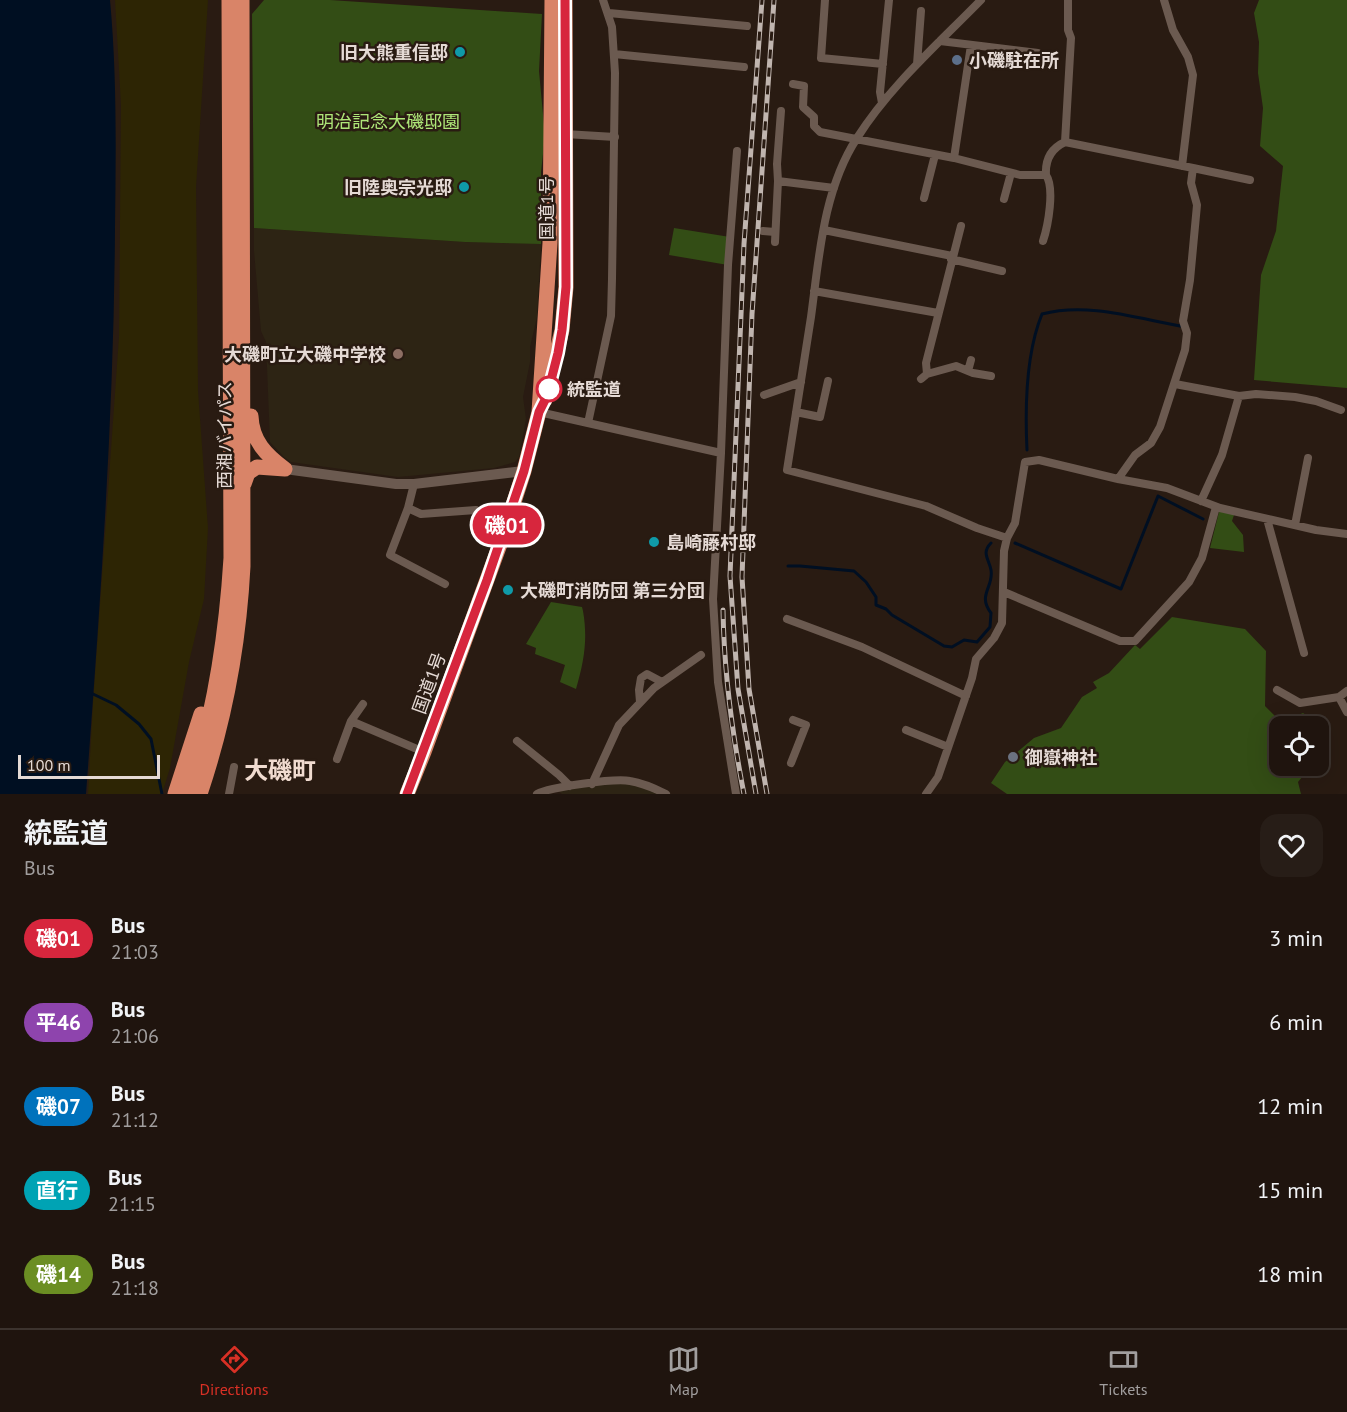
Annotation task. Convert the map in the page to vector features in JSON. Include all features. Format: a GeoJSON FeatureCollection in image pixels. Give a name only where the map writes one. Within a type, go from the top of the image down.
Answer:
{"type":"FeatureCollection","features":[{"type":"Feature","properties":{"kind":"highway","name":"西湘バイパス"},"geometry":{"type":"LineString","coordinates":[[201,794],[199,760],[202,711],[215,648],[231,469],[229,0]]}},
{"type":"Feature","properties":{"kind":"highway","name":"西湘バイパス"},"geometry":{"type":"LineString","coordinates":[[188,794],[199,760],[219,733],[235,654],[243,566],[242,0]]}},
{"type":"Feature","properties":{"kind":"highway","name":"国道1号"},"geometry":{"type":"LineString","coordinates":[[407,794],[503,536],[545,413],[550,243],[552,0]]}},
{"type":"Feature","properties":{"kind":"highway","name":"国道1号"},"geometry":{"type":"LineString","coordinates":[[545,413],[544,403],[562,330],[564,308],[565,0]]}},
{"type":"Feature","properties":{"kind":"highway"},"geometry":{"type":"LineString","coordinates":[[243,261],[251,332],[252,423],[259,446],[285,470]]}},
{"type":"Feature","properties":{"kind":"highway"},"geometry":{"type":"LineString","coordinates":[[244,485],[248,473],[255,468],[285,470]]}},
{"type":"Feature","properties":{"kind":"highway"},"geometry":{"type":"LineString","coordinates":[[174,794],[199,760]]}},
{"type":"Feature","properties":{"kind":"street"},"geometry":{"type":"LineString","coordinates":[[588,423],[611,316],[615,137],[614,54],[609,13],[603,0]]}},
{"type":"Feature","properties":{"kind":"street"},"geometry":{"type":"LineString","coordinates":[[825,0],[821,58],[883,64]]}},
{"type":"Feature","properties":{"kind":"street"},"geometry":{"type":"LineString","coordinates":[[882,103],[880,92],[890,0]]}},
{"type":"Feature","properties":{"kind":"street"},"geometry":{"type":"LineString","coordinates":[[981,0],[882,103],[856,139],[843,164],[834,188],[824,230],[796,412],[783,470],[926,506],[1007,538]]}},
{"type":"Feature","properties":{"kind":"street"},"geometry":{"type":"LineString","coordinates":[[1065,142],[1071,38],[1068,30],[1068,0]]}},
{"type":"Feature","properties":{"kind":"street"},"geometry":{"type":"LineString","coordinates":[[1164,0],[1173,30],[1188,57],[1193,75],[1182,166]]}},
{"type":"Feature","properties":{"kind":"street"},"geometry":{"type":"LineString","coordinates":[[917,64],[921,11]]}},
{"type":"Feature","properties":{"kind":"street"},"geometry":{"type":"LineString","coordinates":[[609,13],[747,26]]}},
{"type":"Feature","properties":{"kind":"street"},"geometry":{"type":"LineString","coordinates":[[940,41],[1038,53]]}},
{"type":"Feature","properties":{"kind":"street"},"geometry":{"type":"LineString","coordinates":[[954,158],[971,45]]}},
{"type":"Feature","properties":{"kind":"street"},"geometry":{"type":"LineString","coordinates":[[614,54],[744,68]]}},
{"type":"Feature","properties":{"kind":"street"},"geometry":{"type":"LineString","coordinates":[[793,84],[806,86],[803,107],[814,117],[814,126],[820,132],[954,158],[1020,175],[1046,175]]}},
{"type":"Feature","properties":{"kind":"street"},"geometry":{"type":"LineString","coordinates":[[775,242],[781,111]]}},
{"type":"Feature","properties":{"kind":"street"},"geometry":{"type":"LineString","coordinates":[[565,134],[615,137]]}},
{"type":"Feature","properties":{"kind":"street"},"geometry":{"type":"LineString","coordinates":[[1043,241],[1051,196],[1051,184],[1046,175],[1046,169],[1051,151],[1065,142],[1250,180]]}},
{"type":"Feature","properties":{"kind":"street"},"geometry":{"type":"LineString","coordinates":[[736,794],[723,716],[714,640],[712,599],[721,453],[728,265],[737,151]]}},
{"type":"Feature","properties":{"kind":"street"},"geometry":{"type":"LineString","coordinates":[[924,198],[934,155]]}},
{"type":"Feature","properties":{"kind":"street"},"geometry":{"type":"LineString","coordinates":[[1118,479],[1135,455],[1151,443],[1160,427],[1185,350],[1187,333],[1183,321],[1190,280],[1197,205],[1191,183],[1192,168]]}},
{"type":"Feature","properties":{"kind":"street"},"geometry":{"type":"LineString","coordinates":[[1004,199],[1011,172]]}},
{"type":"Feature","properties":{"kind":"street"},"geometry":{"type":"LineString","coordinates":[[777,181],[834,188]]}},
{"type":"Feature","properties":{"kind":"street"},"geometry":{"type":"LineString","coordinates":[[961,226],[924,377],[956,366],[991,376]]}},
{"type":"Feature","properties":{"kind":"street"},"geometry":{"type":"LineString","coordinates":[[824,230],[952,258],[998,273]]}},
{"type":"Feature","properties":{"kind":"street"},"geometry":{"type":"LineString","coordinates":[[763,231],[775,232]]}},
{"type":"Feature","properties":{"kind":"street"},"geometry":{"type":"LineString","coordinates":[[814,291],[938,313]]}},
{"type":"Feature","properties":{"kind":"street"},"geometry":{"type":"LineString","coordinates":[[968,371],[971,360]]}},
{"type":"Feature","properties":{"kind":"street"},"geometry":{"type":"LineString","coordinates":[[796,412],[820,417],[828,381]]}},
{"type":"Feature","properties":{"kind":"street"},"geometry":{"type":"LineString","coordinates":[[764,395],[801,382]]}},
{"type":"Feature","properties":{"kind":"street"},"geometry":{"type":"LineString","coordinates":[[1175,384],[1239,396],[1256,394],[1287,396],[1316,401],[1341,410]]}},
{"type":"Feature","properties":{"kind":"street"},"geometry":{"type":"LineString","coordinates":[[1201,501],[1222,455],[1239,396]]}},
{"type":"Feature","properties":{"kind":"street"},"geometry":{"type":"LineString","coordinates":[[545,413],[721,453]]}},
{"type":"Feature","properties":{"kind":"street"},"geometry":{"type":"LineString","coordinates":[[1295,525],[1308,458]]}},
{"type":"Feature","properties":{"kind":"street"},"geometry":{"type":"LineString","coordinates":[[931,792],[966,696],[978,655],[994,638],[1002,623],[1004,551],[1007,538],[1015,523],[1024,459],[1039,460],[1167,488],[1216,507],[1316,530],[1347,534]]}},
{"type":"Feature","properties":{"kind":"street"},"geometry":{"type":"LineString","coordinates":[[285,470],[396,484],[414,484],[524,471]]}},
{"type":"Feature","properties":{"kind":"street"},"geometry":{"type":"LineString","coordinates":[[414,484],[408,508],[390,555],[445,584]]}},
{"type":"Feature","properties":{"kind":"street"},"geometry":{"type":"LineString","coordinates":[[1004,592],[1120,641],[1135,641],[1189,582],[1202,558],[1216,507]]}},
{"type":"Feature","properties":{"kind":"street"},"geometry":{"type":"LineString","coordinates":[[408,508],[421,514],[476,510]]}},
{"type":"Feature","properties":{"kind":"street"},"geometry":{"type":"LineString","coordinates":[[1267,519],[1304,653]]}},
{"type":"Feature","properties":{"kind":"street"},"geometry":{"type":"LineString","coordinates":[[787,619],[861,647],[966,696]]}},
{"type":"Feature","properties":{"kind":"street"},"geometry":{"type":"LineString","coordinates":[[592,784],[619,725],[662,682],[702,655]]}},
{"type":"Feature","properties":{"kind":"street"},"geometry":{"type":"LineString","coordinates":[[640,702],[641,678],[647,674],[662,682]]}},
{"type":"Feature","properties":{"kind":"street"},"geometry":{"type":"LineString","coordinates":[[1276,690],[1300,703],[1339,697],[1347,691]]}},
{"type":"Feature","properties":{"kind":"street"},"geometry":{"type":"LineString","coordinates":[[1339,697],[1347,712]]}},
{"type":"Feature","properties":{"kind":"street"},"geometry":{"type":"LineString","coordinates":[[337,759],[351,720],[363,704]]}},
{"type":"Feature","properties":{"kind":"street"},"geometry":{"type":"LineString","coordinates":[[351,720],[424,752]]}},
{"type":"Feature","properties":{"kind":"street"},"geometry":{"type":"LineString","coordinates":[[791,763],[806,725],[793,720]]}},
{"type":"Feature","properties":{"kind":"street"},"geometry":{"type":"LineString","coordinates":[[906,730],[948,747]]}},
{"type":"Feature","properties":{"kind":"street"},"geometry":{"type":"LineString","coordinates":[[517,741],[570,786]]}},
{"type":"Feature","properties":{"kind":"street"},"geometry":{"type":"LineString","coordinates":[[229,794],[234,767]]}},
{"type":"Feature","properties":{"kind":"street"},"geometry":{"type":"LineString","coordinates":[[555,789],[559,775]]}},
{"type":"Feature","properties":{"kind":"street"},"geometry":{"type":"LineString","coordinates":[[537,794],[570,786],[628,780],[650,786],[666,794]]}},
{"type":"Feature","properties":{"kind":"shaded area","name":"大磯町立大磯中学校"},"geometry":{"type":"Polygon","coordinates":[[[254,228],[465,242],[541,244],[537,317],[523,397],[526,419],[519,457],[515,462],[494,468],[398,477],[291,462],[284,457],[270,442],[266,342],[261,331],[254,228]]]}},
{"type":"Feature","properties":{"kind":"shaded area"},"geometry":{"type":"Polygon","coordinates":[[[628,780],[666,794],[562,794],[555,789],[628,780]]]}},
{"type":"Feature","properties":{"kind":"green space","name":"明治記念大磯邸園"},"geometry":{"type":"Polygon","coordinates":[[[264,0],[330,0],[542,14],[539,71],[545,136],[541,172],[541,244],[465,242],[254,228],[252,14],[264,0]]]}},
{"type":"Feature","properties":{"kind":"green space"},"geometry":{"type":"Polygon","coordinates":[[[1259,0],[1347,0],[1347,388],[1254,380],[1261,275],[1276,231],[1283,166],[1260,146],[1263,108],[1258,73],[1259,42],[1254,13],[1259,0]]]}},
{"type":"Feature","properties":{"kind":"green space"},"geometry":{"type":"Polygon","coordinates":[[[674,228],[730,237],[728,265],[669,255],[674,228]]]}},
{"type":"Feature","properties":{"kind":"green space"},"geometry":{"type":"Polygon","coordinates":[[[1220,508],[1235,512],[1232,521],[1243,535],[1244,552],[1210,548],[1220,508]]]}},
{"type":"Feature","properties":{"kind":"green space"},"geometry":{"type":"Polygon","coordinates":[[[551,602],[582,607],[585,641],[576,689],[560,682],[565,665],[535,654],[536,648],[526,644],[551,602]]]}},
{"type":"Feature","properties":{"kind":"green space"},"geometry":{"type":"Polygon","coordinates":[[[1172,617],[1245,629],[1266,651],[1265,706],[1275,716],[1269,716],[1269,776],[1303,776],[1298,782],[1301,794],[1007,794],[991,783],[1005,762],[1034,738],[1061,728],[1082,697],[1097,688],[1093,682],[1109,673],[1135,645],[1140,649],[1172,617]]]}},
{"type":"Feature","properties":{"kind":"sand"},"geometry":{"type":"Polygon","coordinates":[[[115,0],[208,0],[196,187],[198,391],[208,528],[204,599],[189,662],[170,768],[162,794],[88,794],[119,337],[121,105],[115,0]]]}},
{"type":"Feature","properties":{"kind":"water"},"geometry":{"type":"Polygon","coordinates":[[[0,0],[110,0],[116,142],[112,369],[101,582],[86,794],[0,794],[0,0]]]}},
{"type":"Feature","properties":{"kind":"waterway"},"geometry":{"type":"LineString","coordinates":[[1027,450],[1026,417],[1030,363],[1042,314],[1094,310],[1180,326]]}},
{"type":"Feature","properties":{"kind":"waterway"},"geometry":{"type":"LineString","coordinates":[[1015,543],[1121,589],[1158,496],[1203,519]]}},
{"type":"Feature","properties":{"kind":"waterway"},"geometry":{"type":"LineString","coordinates":[[788,566],[854,571],[866,582],[876,597],[876,605],[944,646],[952,647],[964,640],[977,642],[990,627],[991,613],[987,607],[986,596],[991,570],[986,553],[991,543]]}},
{"type":"Feature","properties":{"kind":"waterway"},"geometry":{"type":"LineString","coordinates":[[93,694],[116,705],[139,724],[151,739],[162,794]]}},
{"type":"Feature","properties":{"kind":"railway"},"geometry":{"type":"LineString","coordinates":[[756,794],[738,689],[730,576],[744,244],[762,0]]}},
{"type":"Feature","properties":{"kind":"railway"},"geometry":{"type":"LineString","coordinates":[[767,794],[749,689],[742,577],[752,314],[774,0]]}},
{"type":"Feature","properties":{"kind":"railway"},"geometry":{"type":"LineString","coordinates":[[723,610],[729,702],[744,794]]}},
{"type":"Feature","properties":{"kind":"bus line","name":"磯01"},"geometry":{"type":"LineString","coordinates":[[407,794],[503,536],[524,471],[539,412],[547,396],[558,353],[566,287],[565,0]]}},
{"type":"Feature","properties":{"kind":"place","name":"旧大熊重信邸"},"geometry":{"type":"Point","coordinates":[460,52]}},
{"type":"Feature","properties":{"kind":"place","name":"小磯駐在所"},"geometry":{"type":"Point","coordinates":[957,60]}},
{"type":"Feature","properties":{"kind":"place","name":"旧陸奥宗光邸"},"geometry":{"type":"Point","coordinates":[464,187]}},
{"type":"Feature","properties":{"kind":"place","name":"大磯町立大磯中学校"},"geometry":{"type":"Point","coordinates":[398,354]}},
{"type":"Feature","properties":{"kind":"place","name":"統監道"},"geometry":{"type":"Point","coordinates":[549,389]}},
{"type":"Feature","properties":{"kind":"place","name":"島崎藤村邸"},"geometry":{"type":"Point","coordinates":[654,542]}},
{"type":"Feature","properties":{"kind":"place","name":"大磯町消防団 第三分団"},"geometry":{"type":"Point","coordinates":[508,590]}},
{"type":"Feature","properties":{"kind":"place","name":"御嶽神社"},"geometry":{"type":"Point","coordinates":[1013,757]}},
{"type":"Feature","properties":{"kind":"district","name":"大磯町"},"geometry":{"type":"Point","coordinates":[280,770]}}]}
